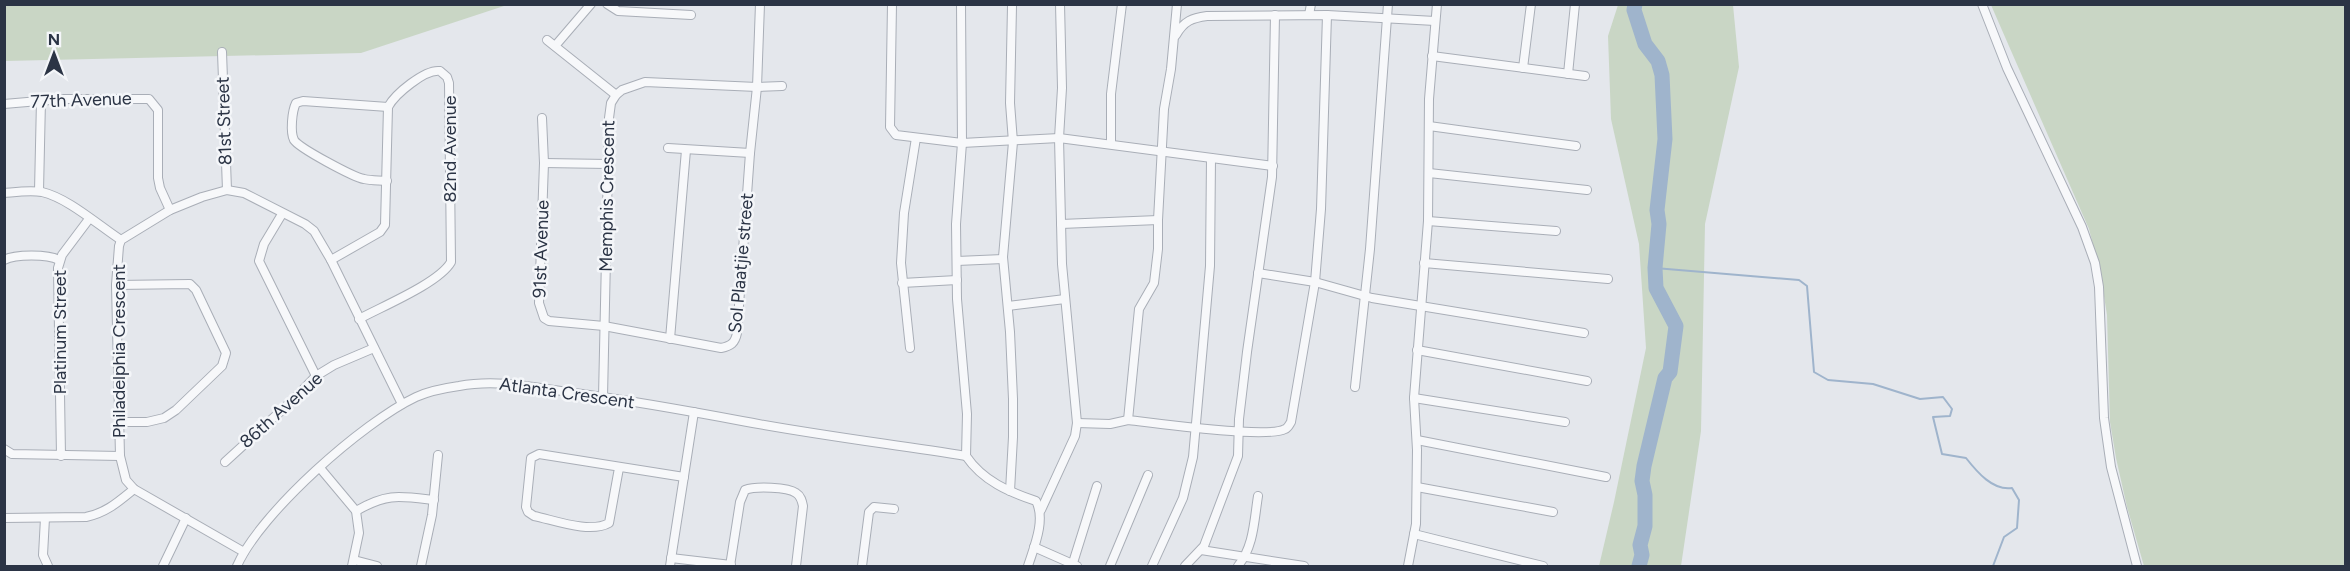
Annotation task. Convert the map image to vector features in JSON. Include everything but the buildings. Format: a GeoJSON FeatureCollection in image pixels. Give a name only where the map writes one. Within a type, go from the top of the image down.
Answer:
{"type":"FeatureCollection","features":[{"type":"Feature","properties":{"kind":"street"},"geometry":{"type":"LineString","coordinates":[[591,4],[551,43],[616,95]]}},
{"type":"Feature","properties":{"kind":"street"},"geometry":{"type":"LineString","coordinates":[[607,4],[618,11],[691,15]]}},
{"type":"Feature","properties":{"kind":"street","name":"Sol Plaatjie street"},"geometry":{"type":"LineString","coordinates":[[604,326],[721,348],[732,344],[736,339],[750,153],[758,87],[760,4]]}},
{"type":"Feature","properties":{"kind":"street"},"geometry":{"type":"LineString","coordinates":[[892,4],[890,126],[896,135],[962,143],[1059,138],[1273,166]]}},
{"type":"Feature","properties":{"kind":"street"},"geometry":{"type":"LineString","coordinates":[[961,4],[962,143],[956,225],[957,280],[967,414],[966,456],[990,481],[1036,501],[1041,510]]}},
{"type":"Feature","properties":{"kind":"street"},"geometry":{"type":"LineString","coordinates":[[1028,567],[1041,510],[1076,436],[1077,423],[1065,299],[1061,224],[1060,4]]}},
{"type":"Feature","properties":{"kind":"street"},"geometry":{"type":"LineString","coordinates":[[1110,144],[1111,94],[1122,4]]}},
{"type":"Feature","properties":{"kind":"street"},"geometry":{"type":"LineString","coordinates":[[1128,420],[1139,309],[1154,283],[1158,249],[1161,150],[1177,4]]}},
{"type":"Feature","properties":{"kind":"street"},"geometry":{"type":"LineString","coordinates":[[1309,15],[1311,4]]}},
{"type":"Feature","properties":{"kind":"street"},"geometry":{"type":"LineString","coordinates":[[1355,387],[1370,249],[1388,4]]}},
{"type":"Feature","properties":{"kind":"street"},"geometry":{"type":"LineString","coordinates":[[1408,567],[1414,534],[1417,487],[1414,398],[1428,221],[1429,126],[1437,4]]}},
{"type":"Feature","properties":{"kind":"street"},"geometry":{"type":"LineString","coordinates":[[1523,68],[1531,4]]}},
{"type":"Feature","properties":{"kind":"street"},"geometry":{"type":"LineString","coordinates":[[1568,74],[1575,4]]}},
{"type":"Feature","properties":{"kind":"street"},"geometry":{"type":"LineString","coordinates":[[1982,4],[2007,68],[2085,233],[2095,263],[2099,287],[2105,427],[2111,466],[2137,567]]}},
{"type":"Feature","properties":{"kind":"street"},"geometry":{"type":"LineString","coordinates":[[1010,491],[1013,437],[1008,306],[1003,259],[1013,141],[1010,103],[1012,6]]}},
{"type":"Feature","properties":{"kind":"street"},"geometry":{"type":"LineString","coordinates":[[1185,567],[1201,550],[1238,456],[1247,352],[1273,166],[1275,15]]}},
{"type":"Feature","properties":{"kind":"street"},"geometry":{"type":"LineString","coordinates":[[1174,38],[1184,22],[1192,18],[1327,15],[1435,21]]}},
{"type":"Feature","properties":{"kind":"street"},"geometry":{"type":"LineString","coordinates":[[1077,423],[1110,424],[1128,420],[1239,432],[1277,432],[1287,429],[1291,422],[1315,282],[1321,209],[1327,15]]}},
{"type":"Feature","properties":{"kind":"street","name":"81st Street"},"geometry":{"type":"LineString","coordinates":[[222,52],[227,190]]}},
{"type":"Feature","properties":{"kind":"street"},"geometry":{"type":"LineString","coordinates":[[1432,56],[1585,76]]}},
{"type":"Feature","properties":{"kind":"street","name":"82nd Avenue"},"geometry":{"type":"LineString","coordinates":[[359,319],[432,280],[446,270],[451,262],[449,83],[447,77],[440,72],[428,73],[393,99],[388,107]]}},
{"type":"Feature","properties":{"kind":"street","name":"Memphis Crescent"},"geometry":{"type":"LineString","coordinates":[[603,397],[611,103],[622,90],[645,82],[782,86]]}},
{"type":"Feature","properties":{"kind":"street","name":"77th Avenue"},"geometry":{"type":"LineString","coordinates":[[4,104],[41,100],[149,99],[158,110],[158,178],[170,210]]}},
{"type":"Feature","properties":{"kind":"street"},"geometry":{"type":"LineString","coordinates":[[39,191],[41,100]]}},
{"type":"Feature","properties":{"kind":"street"},"geometry":{"type":"LineString","coordinates":[[331,260],[380,232],[385,225],[387,181],[388,107],[303,101],[296,104],[293,108],[292,134],[299,146],[362,179],[387,181]]}},
{"type":"Feature","properties":{"kind":"street","name":"91st Avenue"},"geometry":{"type":"LineString","coordinates":[[542,118],[544,163],[539,303],[542,315],[549,321],[604,326]]}},
{"type":"Feature","properties":{"kind":"street"},"geometry":{"type":"LineString","coordinates":[[1429,126],[1576,146]]}},
{"type":"Feature","properties":{"kind":"street"},"geometry":{"type":"LineString","coordinates":[[910,348],[901,263],[904,213],[916,138]]}},
{"type":"Feature","properties":{"kind":"street"},"geometry":{"type":"LineString","coordinates":[[668,148],[750,153]]}},
{"type":"Feature","properties":{"kind":"street"},"geometry":{"type":"LineString","coordinates":[[670,339],[686,150]]}},
{"type":"Feature","properties":{"kind":"street"},"geometry":{"type":"LineString","coordinates":[[1152,567],[1183,498],[1192,458],[1209,266],[1210,158]]}},
{"type":"Feature","properties":{"kind":"street"},"geometry":{"type":"LineString","coordinates":[[544,163],[608,164]]}},
{"type":"Feature","properties":{"kind":"street"},"geometry":{"type":"LineString","coordinates":[[1429,173],[1587,190]]}},
{"type":"Feature","properties":{"kind":"street"},"geometry":{"type":"LineString","coordinates":[[227,190],[244,193],[305,224],[314,231],[331,260],[402,404]]}},
{"type":"Feature","properties":{"kind":"street","name":"Philadelphia Crescent"},"geometry":{"type":"LineString","coordinates":[[134,489],[126,480],[120,456],[116,285],[119,246],[121,240],[170,210],[202,196],[227,190]]}},
{"type":"Feature","properties":{"kind":"street"},"geometry":{"type":"LineString","coordinates":[[4,193],[39,191],[65,200],[121,240]]}},
{"type":"Feature","properties":{"kind":"street"},"geometry":{"type":"LineString","coordinates":[[282,214],[264,244],[259,261],[316,376]]}},
{"type":"Feature","properties":{"kind":"street","name":"Platinum Street"},"geometry":{"type":"LineString","coordinates":[[61,456],[57,283],[59,260],[89,219]]}},
{"type":"Feature","properties":{"kind":"street"},"geometry":{"type":"LineString","coordinates":[[1061,224],[1158,220]]}},
{"type":"Feature","properties":{"kind":"street"},"geometry":{"type":"LineString","coordinates":[[1428,221],[1556,231]]}},
{"type":"Feature","properties":{"kind":"street"},"geometry":{"type":"LineString","coordinates":[[4,260],[10,257],[44,256],[59,260]]}},
{"type":"Feature","properties":{"kind":"street"},"geometry":{"type":"LineString","coordinates":[[957,261],[1003,259]]}},
{"type":"Feature","properties":{"kind":"street"},"geometry":{"type":"LineString","coordinates":[[1424,263],[1608,279]]}},
{"type":"Feature","properties":{"kind":"street"},"geometry":{"type":"LineString","coordinates":[[1258,273],[1315,282],[1364,296],[1584,333]]}},
{"type":"Feature","properties":{"kind":"street"},"geometry":{"type":"LineString","coordinates":[[902,283],[957,280]]}},
{"type":"Feature","properties":{"kind":"street"},"geometry":{"type":"LineString","coordinates":[[116,285],[190,284],[196,290],[226,353],[222,366],[176,410],[164,418],[147,422],[120,422]]}},
{"type":"Feature","properties":{"kind":"street"},"geometry":{"type":"LineString","coordinates":[[1008,306],[1065,299]]}},
{"type":"Feature","properties":{"kind":"street","name":"86th Avenue"},"geometry":{"type":"LineString","coordinates":[[225,462],[316,376],[334,365],[374,348]]}},
{"type":"Feature","properties":{"kind":"street"},"geometry":{"type":"LineString","coordinates":[[1417,350],[1587,381]]}},
{"type":"Feature","properties":{"kind":"street","name":"Atlanta Crescent"},"geometry":{"type":"LineString","coordinates":[[237,567],[251,540],[274,513],[367,426],[402,404],[434,391],[483,383],[509,383],[603,397],[802,432],[966,456]]}},
{"type":"Feature","properties":{"kind":"street"},"geometry":{"type":"LineString","coordinates":[[1414,398],[1565,422]]}},
{"type":"Feature","properties":{"kind":"street"},"geometry":{"type":"LineString","coordinates":[[694,412],[671,562],[731,566],[740,502],[746,490],[753,487],[789,490],[802,499],[796,567]]}},
{"type":"Feature","properties":{"kind":"street"},"geometry":{"type":"LineString","coordinates":[[1417,440],[1606,477]]}},
{"type":"Feature","properties":{"kind":"street"},"geometry":{"type":"LineString","coordinates":[[5,450],[12,454],[120,456]]}},
{"type":"Feature","properties":{"kind":"street"},"geometry":{"type":"LineString","coordinates":[[619,468],[612,514],[609,523],[602,527],[592,528],[534,516],[526,507],[528,467],[531,458],[539,454],[684,477]]}},
{"type":"Feature","properties":{"kind":"street"},"geometry":{"type":"LineString","coordinates":[[421,567],[434,500],[438,455]]}},
{"type":"Feature","properties":{"kind":"street"},"geometry":{"type":"LineString","coordinates":[[320,468],[356,511],[359,533],[353,563],[377,567]]}},
{"type":"Feature","properties":{"kind":"street"},"geometry":{"type":"LineString","coordinates":[[1110,567],[1148,475]]}},
{"type":"Feature","properties":{"kind":"street"},"geometry":{"type":"LineString","coordinates":[[1034,547],[1074,566],[1097,486]]}},
{"type":"Feature","properties":{"kind":"street"},"geometry":{"type":"LineString","coordinates":[[1417,487],[1553,512]]}},
{"type":"Feature","properties":{"kind":"street"},"geometry":{"type":"LineString","coordinates":[[4,518],[99,515],[110,510],[134,489],[244,552]]}},
{"type":"Feature","properties":{"kind":"street"},"geometry":{"type":"LineString","coordinates":[[356,511],[374,501],[390,496],[434,500]]}},
{"type":"Feature","properties":{"kind":"street"},"geometry":{"type":"LineString","coordinates":[[1238,567],[1252,539],[1258,496]]}},
{"type":"Feature","properties":{"kind":"street"},"geometry":{"type":"LineString","coordinates":[[862,567],[869,512],[874,507],[894,509]]}},
{"type":"Feature","properties":{"kind":"street"},"geometry":{"type":"LineString","coordinates":[[45,518],[43,555],[48,567]]}},
{"type":"Feature","properties":{"kind":"street"},"geometry":{"type":"LineString","coordinates":[[163,567],[186,518]]}},
{"type":"Feature","properties":{"kind":"street"},"geometry":{"type":"LineString","coordinates":[[1414,534],[1543,567]]}},
{"type":"Feature","properties":{"kind":"street"},"geometry":{"type":"LineString","coordinates":[[1201,550],[1304,567]]}},
{"type":"Feature","properties":{"kind":"green space"},"geometry":{"type":"Polygon","coordinates":[[[4,5],[507,5],[361,53],[5,61],[4,5]]]}},
{"type":"Feature","properties":{"kind":"green space"},"geometry":{"type":"Polygon","coordinates":[[[1618,5],[1733,5],[1739,67],[1705,224],[1701,431],[1681,566],[1599,566],[1646,348],[1639,244],[1611,119],[1608,36],[1618,5]]]}},
{"type":"Feature","properties":{"kind":"green space"},"geometry":{"type":"Polygon","coordinates":[[[1991,5],[2345,5],[2345,566],[2144,566],[2127,507],[2110,422],[2107,315],[2100,271],[2089,229],[1991,5]]]}},
{"type":"Feature","properties":{"kind":"waterway"},"geometry":{"type":"LineString","coordinates":[[1635,4],[1634,10],[1645,44],[1658,61],[1662,75],[1665,139],[1657,210],[1659,224],[1655,268],[1656,288],[1676,326],[1670,372],[1665,378],[1644,466],[1642,481],[1645,495],[1645,526],[1640,545],[1642,555],[1639,566]]}},
{"type":"Feature","properties":{"kind":"waterway"},"geometry":{"type":"LineString","coordinates":[[1655,268],[1799,280],[1807,286],[1814,372],[1828,380],[1873,384],[1920,399],[1943,397],[1952,409],[1950,416],[1933,417],[1942,454],[1966,458],[1992,484],[2012,488],[2019,500],[2017,528],[2004,537],[1993,566]]}}]}
